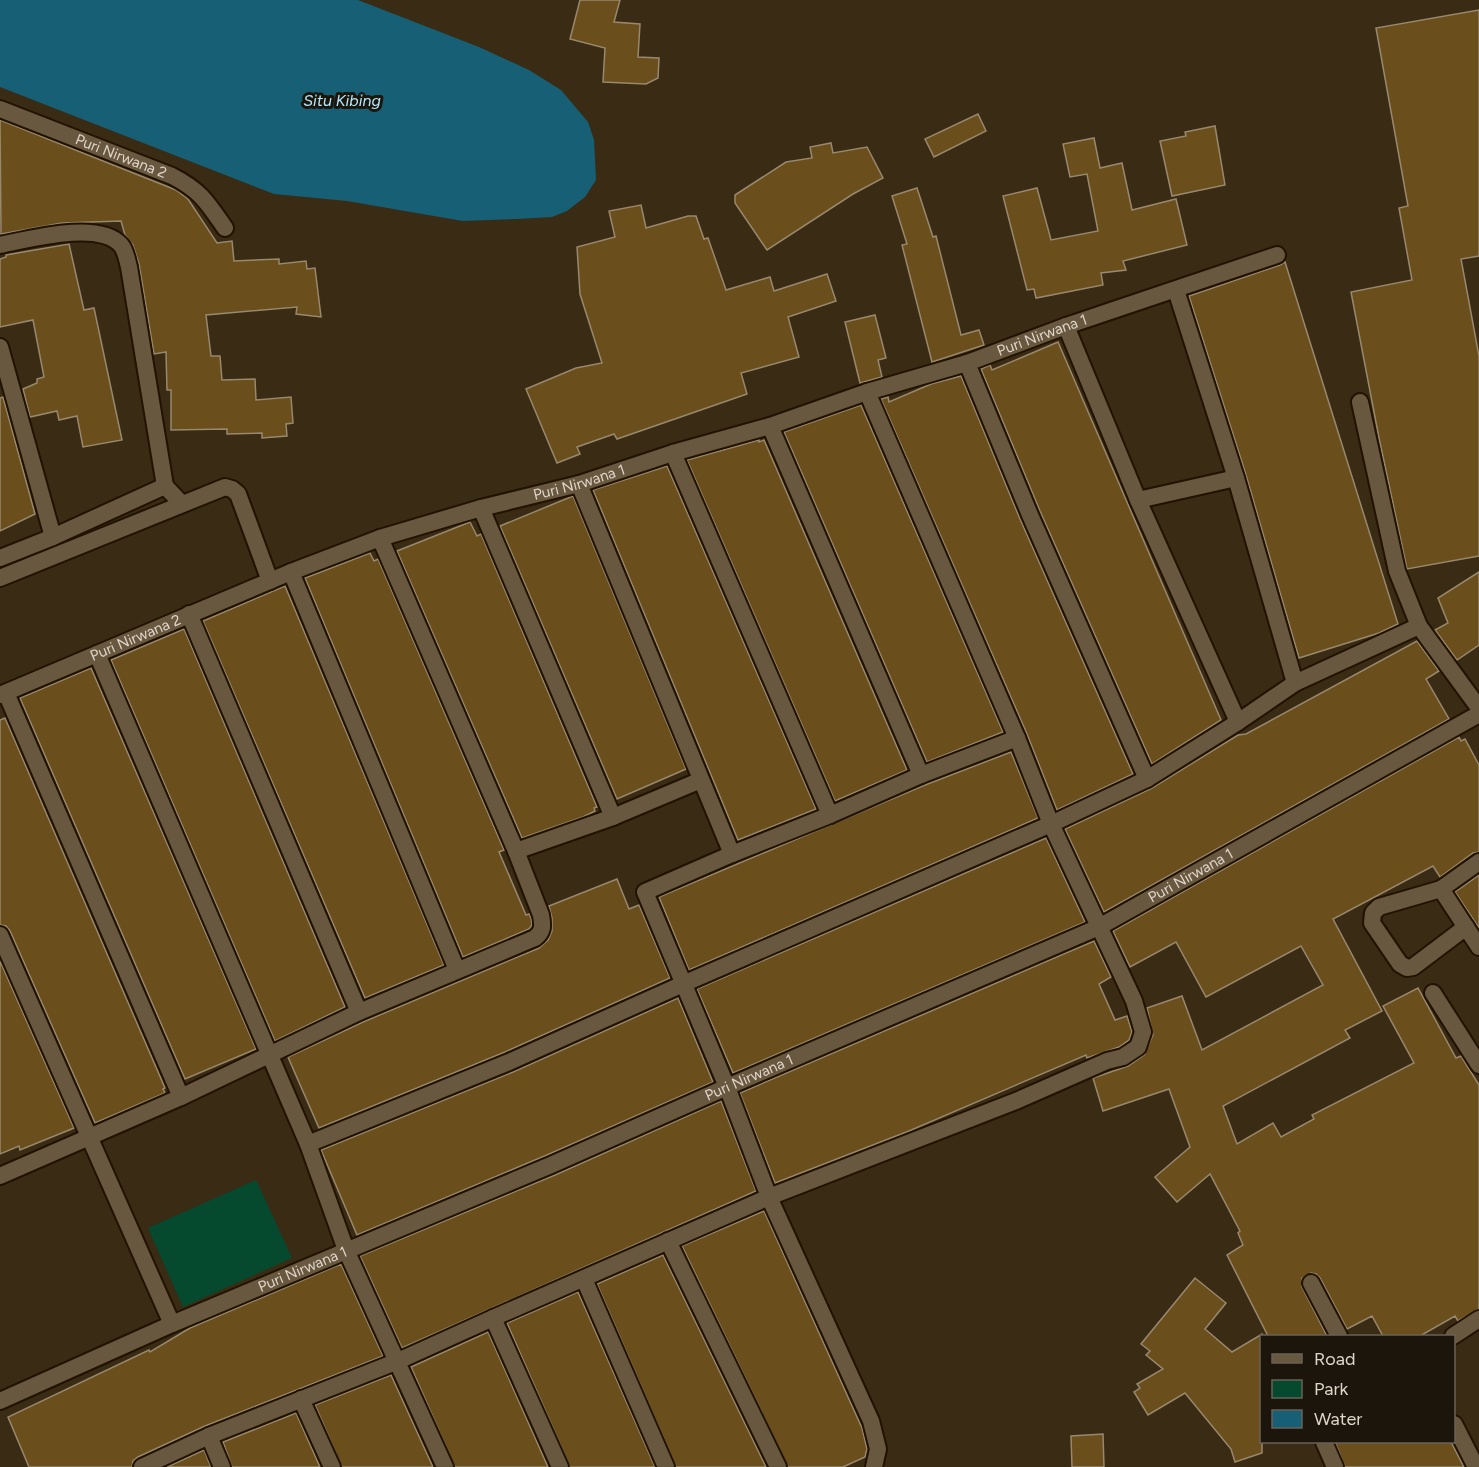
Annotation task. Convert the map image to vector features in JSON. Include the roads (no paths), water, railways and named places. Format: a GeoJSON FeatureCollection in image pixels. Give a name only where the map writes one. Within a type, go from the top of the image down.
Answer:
{"type":"FeatureCollection","features":[{"type":"Feature","properties":{"kind":"street","name":"Puri Nirwana 2"},"geometry":{"type":"LineString","coordinates":[[0,109],[190,185],[204,197],[225,228]]}},
{"type":"Feature","properties":{"kind":"street"},"geometry":{"type":"LineString","coordinates":[[0,245],[59,234],[87,233],[104,234],[123,248],[129,267],[165,486],[182,504]]}},
{"type":"Feature","properties":{"kind":"street","name":"Puri Nirwana 1"},"geometry":{"type":"LineString","coordinates":[[291,572],[380,538],[481,508],[579,484],[673,453],[770,426],[867,392],[967,363],[1066,326],[1276,255]]}},
{"type":"Feature","properties":{"kind":"street"},"geometry":{"type":"LineString","coordinates":[[1176,290],[1236,478],[1295,683]]}},
{"type":"Feature","properties":{"kind":"street"},"geometry":{"type":"LineString","coordinates":[[1066,326],[1138,500],[1238,722]]}},
{"type":"Feature","properties":{"kind":"street"},"geometry":{"type":"LineString","coordinates":[[0,347],[53,537]]}},
{"type":"Feature","properties":{"kind":"street"},"geometry":{"type":"LineString","coordinates":[[967,363],[1034,525],[1147,779]]}},
{"type":"Feature","properties":{"kind":"street"},"geometry":{"type":"LineString","coordinates":[[142,1467],[209,1436],[398,1361],[769,1197],[1016,1101],[1132,1052],[1138,1047],[1143,1032],[1134,1001],[1051,824],[1017,738],[867,392]]}},
{"type":"Feature","properties":{"kind":"street"},"geometry":{"type":"LineString","coordinates":[[1360,402],[1397,571],[1419,626],[1474,686],[1479,708]]}},
{"type":"Feature","properties":{"kind":"street"},"geometry":{"type":"LineString","coordinates":[[770,426],[921,775]]}},
{"type":"Feature","properties":{"kind":"street"},"geometry":{"type":"LineString","coordinates":[[673,453],[830,815]]}},
{"type":"Feature","properties":{"kind":"street"},"geometry":{"type":"LineString","coordinates":[[1138,500],[1236,478]]}},
{"type":"Feature","properties":{"kind":"street"},"geometry":{"type":"LineString","coordinates":[[579,484],[732,854]]}},
{"type":"Feature","properties":{"kind":"street"},"geometry":{"type":"LineString","coordinates":[[0,558],[53,537],[165,486]]}},
{"type":"Feature","properties":{"kind":"street"},"geometry":{"type":"LineString","coordinates":[[0,578],[225,487],[238,494],[270,581]]}},
{"type":"Feature","properties":{"kind":"street"},"geometry":{"type":"LineString","coordinates":[[481,508],[613,817]]}},
{"type":"Feature","properties":{"kind":"street"},"geometry":{"type":"LineString","coordinates":[[0,1176],[181,1097],[359,1012],[535,938],[541,933],[543,924],[541,915],[516,851],[380,538]]}},
{"type":"Feature","properties":{"kind":"street","name":"Puri Nirwana 2"},"geometry":{"type":"LineString","coordinates":[[3,694],[291,572]]}},
{"type":"Feature","properties":{"kind":"street"},"geometry":{"type":"LineString","coordinates":[[291,572],[457,970]]}},
{"type":"Feature","properties":{"kind":"street"},"geometry":{"type":"LineString","coordinates":[[189,614],[359,1012]]}},
{"type":"Feature","properties":{"kind":"street"},"geometry":{"type":"LineString","coordinates":[[308,1144],[509,1062],[1051,824],[1147,779],[1295,683],[1419,626]]}},
{"type":"Feature","properties":{"kind":"street"},"geometry":{"type":"LineString","coordinates":[[98,654],[308,1144],[346,1250],[445,1467]]}},
{"type":"Feature","properties":{"kind":"street"},"geometry":{"type":"LineString","coordinates":[[3,694],[181,1097]]}},
{"type":"Feature","properties":{"kind":"street","name":"Puri Nirwana 1"},"geometry":{"type":"LineString","coordinates":[[0,1401],[172,1324],[551,1165],[1099,927],[1479,714]]}},
{"type":"Feature","properties":{"kind":"street"},"geometry":{"type":"LineString","coordinates":[[874,1467],[878,1449],[871,1421],[769,1197],[727,1087],[645,892],[921,775],[1017,738]]}},
{"type":"Feature","properties":{"kind":"street"},"geometry":{"type":"LineString","coordinates":[[516,851],[613,817],[701,780]]}},
{"type":"Feature","properties":{"kind":"street"},"geometry":{"type":"LineString","coordinates":[[1466,927],[1413,967],[1407,968],[1400,964],[1372,923],[1374,913],[1379,907],[1441,889],[1479,862]]}},
{"type":"Feature","properties":{"kind":"street"},"geometry":{"type":"LineString","coordinates":[[1441,889],[1479,947]]}},
{"type":"Feature","properties":{"kind":"street"},"geometry":{"type":"LineString","coordinates":[[0,935],[172,1324]]}},
{"type":"Feature","properties":{"kind":"street"},"geometry":{"type":"LineString","coordinates":[[1433,993],[1479,1065]]}},
{"type":"Feature","properties":{"kind":"street"},"geometry":{"type":"LineString","coordinates":[[668,1241],[778,1467]]}},
{"type":"Feature","properties":{"kind":"street"},"geometry":{"type":"LineString","coordinates":[[584,1279],[666,1467]]}},
{"type":"Feature","properties":{"kind":"street"},"geometry":{"type":"LineString","coordinates":[[1311,1283],[1338,1335]]}},
{"type":"Feature","properties":{"kind":"street"},"geometry":{"type":"LineString","coordinates":[[493,1318],[560,1467]]}},
{"type":"Feature","properties":{"kind":"street"},"geometry":{"type":"LineString","coordinates":[[1455,1335],[1479,1319]]}},
{"type":"Feature","properties":{"kind":"street"},"geometry":{"type":"LineString","coordinates":[[301,1399],[332,1467]]}},
{"type":"Feature","properties":{"kind":"street"},"geometry":{"type":"LineString","coordinates":[[1455,1426],[1476,1467]]}},
{"type":"Feature","properties":{"kind":"street"},"geometry":{"type":"LineString","coordinates":[[209,1436],[222,1467]]}},
{"type":"Feature","properties":{"kind":"street"},"geometry":{"type":"LineString","coordinates":[[1324,1443],[1335,1467]]}},
{"type":"Feature","properties":{"kind":"water","name":"Situ Kibing"},"geometry":{"type":"Polygon","coordinates":[[[0,0],[358,0],[479,47],[529,70],[561,90],[588,122],[594,140],[596,180],[585,197],[567,211],[552,217],[517,219],[463,221],[347,201],[274,194],[0,87],[0,0]]]}}]}
